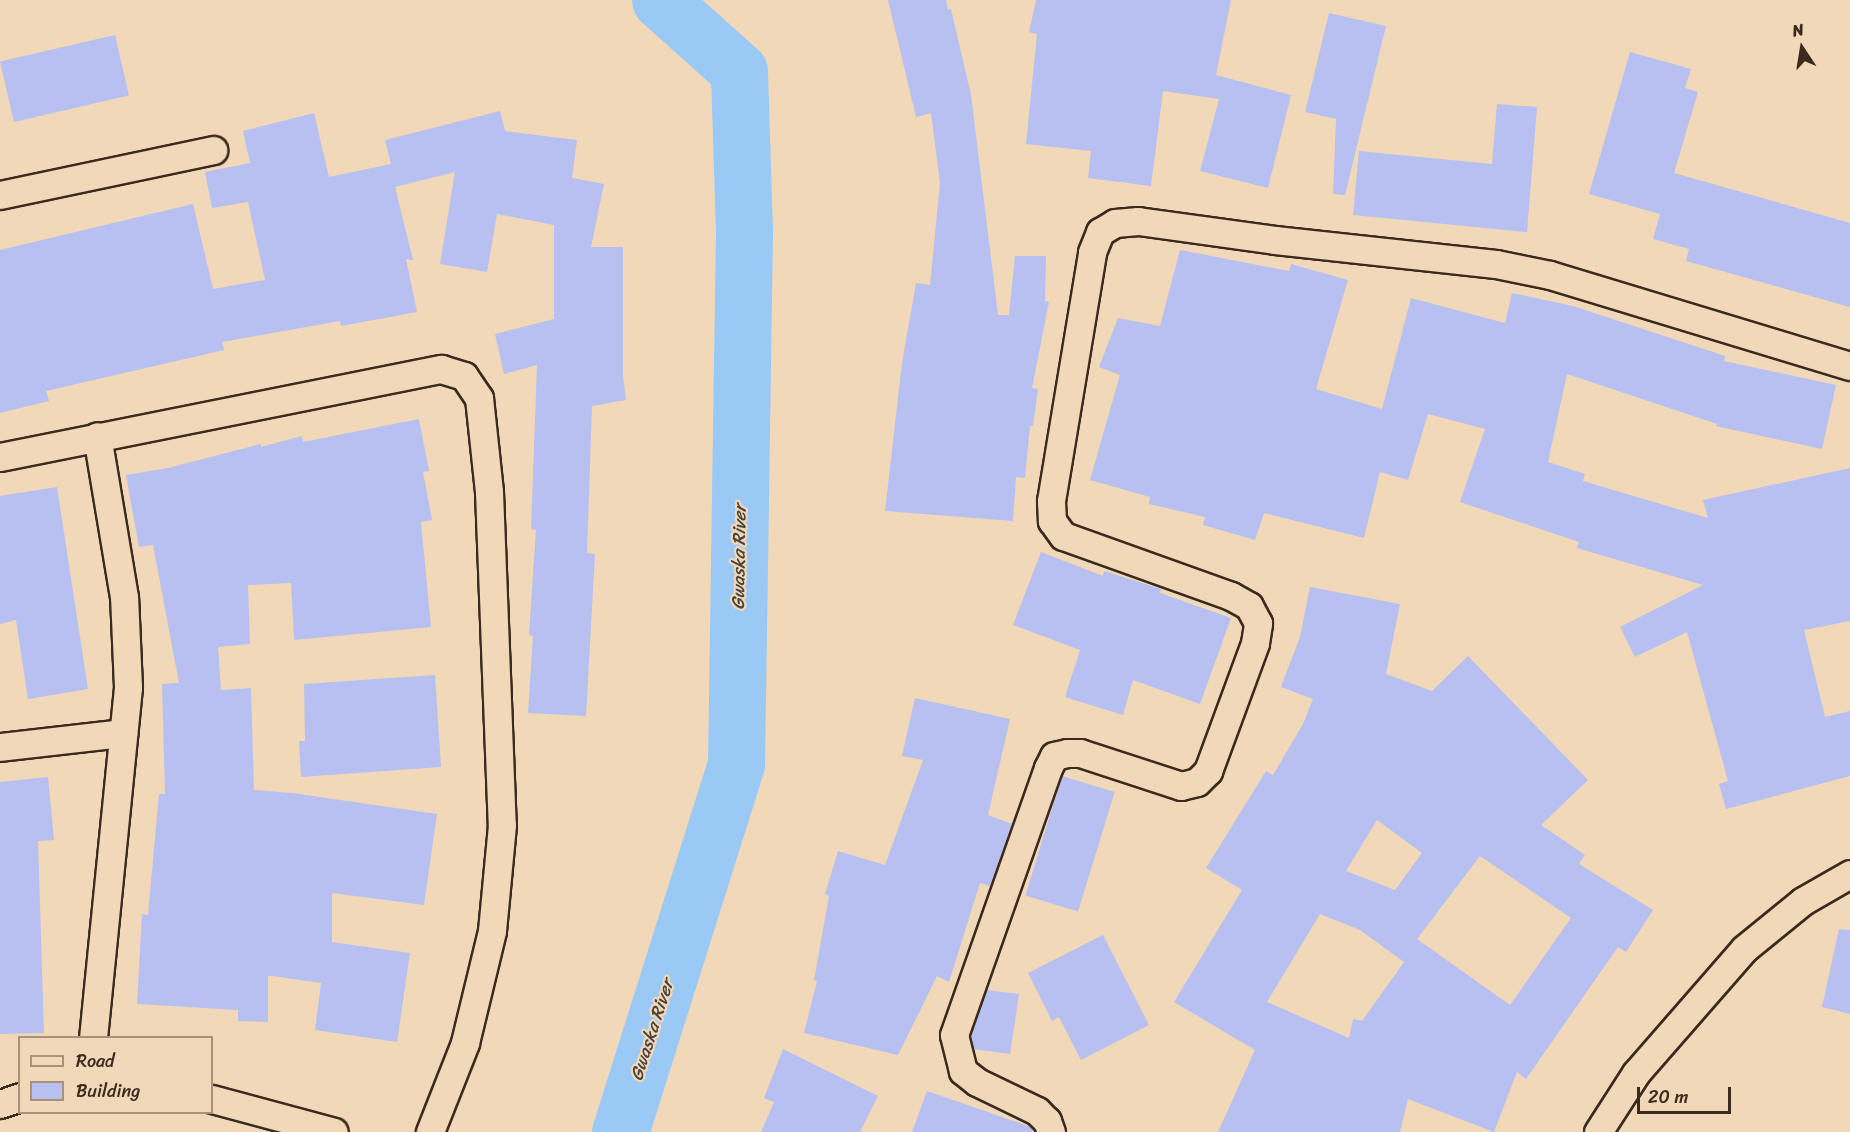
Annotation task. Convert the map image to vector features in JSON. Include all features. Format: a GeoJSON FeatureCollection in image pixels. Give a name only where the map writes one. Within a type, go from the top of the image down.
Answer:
{"type":"FeatureCollection","features":[{"type":"Feature","properties":{"kind":"street"},"geometry":{"type":"LineString","coordinates":[[0,195],[213,150]]}},
{"type":"Feature","properties":{"kind":"street"},"geometry":{"type":"LineString","coordinates":[[1051,1132],[1047,1121],[1037,1111],[977,1082],[963,1071],[958,1059],[954,1035],[1048,768],[1054,756],[1080,753],[1181,786],[1197,782],[1208,771],[1255,643],[1258,623],[1249,606],[1231,596],[1063,536],[1052,521],[1051,501],[1092,252],[1100,232],[1115,223],[1138,221],[1275,240],[1496,264],[1550,275],[1850,366]]}},
{"type":"Feature","properties":{"kind":"street"},"geometry":{"type":"LineString","coordinates":[[0,457],[441,369],[464,376],[479,398],[489,492],[502,825],[492,931],[465,1043],[430,1132]]}},
{"type":"Feature","properties":{"kind":"street"},"geometry":{"type":"LineString","coordinates":[[93,1036],[128,687],[124,597],[98,436]]}},
{"type":"Feature","properties":{"kind":"street"},"geometry":{"type":"LineString","coordinates":[[0,747],[123,733]]}},
{"type":"Feature","properties":{"kind":"street"},"geometry":{"type":"LineString","coordinates":[[1598,1132],[1636,1073],[1744,949],[1803,901],[1850,874]]}},
{"type":"Feature","properties":{"kind":"street"},"geometry":{"type":"LineString","coordinates":[[0,1104],[18,1098]]}},
{"type":"Feature","properties":{"kind":"street"},"geometry":{"type":"LineString","coordinates":[[213,1099],[334,1132]]}},
{"type":"Feature","properties":{"kind":"building"},"geometry":{"type":"Polygon","coordinates":[[[888,0],[946,0],[948,10],[951,9],[971,95],[998,315],[1009,315],[1015,256],[1046,256],[1045,301],[1049,302],[1032,388],[1038,389],[1033,426],[1030,426],[1025,478],[1016,477],[1013,521],[885,511],[902,363],[916,283],[930,285],[940,183],[931,113],[916,117],[888,0]]]}},
{"type":"Feature","properties":{"kind":"building"},"geometry":{"type":"Polygon","coordinates":[[[1036,0],[1231,0],[1216,75],[1291,95],[1268,188],[1200,171],[1219,99],[1163,91],[1151,186],[1088,178],[1091,151],[1026,144],[1037,34],[1029,32],[1036,0]]]}},
{"type":"Feature","properties":{"kind":"building"},"geometry":{"type":"Polygon","coordinates":[[[1329,13],[1386,26],[1345,195],[1333,194],[1336,119],[1305,112],[1329,13]]]}},
{"type":"Feature","properties":{"kind":"building"},"geometry":{"type":"Polygon","coordinates":[[[115,35],[129,95],[14,122],[0,62],[115,35]]]}},
{"type":"Feature","properties":{"kind":"building"},"geometry":{"type":"Polygon","coordinates":[[[1630,52],[1691,69],[1685,88],[1698,92],[1674,173],[1850,223],[1850,307],[1686,261],[1689,249],[1653,239],[1660,214],[1589,194],[1630,52]]]}},
{"type":"Feature","properties":{"kind":"building"},"geometry":{"type":"Polygon","coordinates":[[[1497,104],[1537,107],[1527,232],[1353,215],[1359,151],[1492,164],[1497,104]]]}},
{"type":"Feature","properties":{"kind":"building"},"geometry":{"type":"Polygon","coordinates":[[[500,111],[505,131],[577,140],[572,178],[604,184],[591,247],[623,247],[623,376],[626,400],[592,406],[587,553],[595,554],[586,716],[528,713],[533,636],[529,635],[536,530],[531,529],[537,365],[504,374],[495,334],[554,319],[554,225],[497,214],[487,272],[440,264],[455,172],[395,187],[413,260],[406,259],[417,312],[341,326],[340,321],[222,342],[224,350],[46,391],[49,401],[0,413],[0,250],[193,204],[213,289],[265,280],[248,202],[212,208],[205,172],[250,163],[243,131],[314,113],[329,177],[391,164],[385,140],[500,111]]]}},
{"type":"Feature","properties":{"kind":"building"},"geometry":{"type":"Polygon","coordinates":[[[1180,250],[1289,271],[1291,264],[1348,280],[1316,389],[1382,409],[1411,298],[1505,323],[1512,293],[1573,306],[1725,356],[1724,361],[1836,385],[1822,449],[1716,426],[1717,424],[1567,374],[1548,462],[1585,474],[1583,481],[1708,518],[1703,500],[1850,468],[1850,621],[1804,630],[1825,717],[1850,711],[1850,776],[1726,809],[1719,784],[1728,781],[1687,632],[1635,657],[1620,627],[1703,585],[1577,548],[1579,542],[1460,502],[1485,429],[1428,414],[1408,480],[1380,472],[1364,538],[1264,513],[1255,540],[1203,525],[1205,517],[1149,504],[1150,497],[1090,480],[1120,375],[1099,367],[1118,318],[1160,326],[1180,250]]]}},
{"type":"Feature","properties":{"kind":"building"},"geometry":{"type":"Polygon","coordinates":[[[419,419],[429,471],[423,472],[432,520],[421,522],[431,627],[294,640],[291,583],[248,585],[250,644],[218,647],[221,690],[251,688],[254,790],[292,793],[437,814],[424,905],[332,893],[332,942],[410,953],[397,1042],[315,1030],[321,983],[268,976],[268,1022],[238,1021],[238,1010],[137,1004],[142,914],[148,915],[159,794],[165,794],[162,684],[179,683],[153,545],[139,547],[126,475],[168,468],[302,436],[303,442],[419,419]]]}},
{"type":"Feature","properties":{"kind":"building"},"geometry":{"type":"Polygon","coordinates":[[[57,487],[88,689],[28,699],[16,620],[0,624],[0,496],[57,487]]]}},
{"type":"Feature","properties":{"kind":"building"},"geometry":{"type":"Polygon","coordinates":[[[1041,552],[1103,576],[1104,571],[1161,589],[1160,593],[1231,618],[1200,704],[1133,680],[1123,715],[1065,697],[1080,650],[1013,625],[1041,552]]]}},
{"type":"Feature","properties":{"kind":"building"},"geometry":{"type":"Polygon","coordinates":[[[1310,587],[1400,604],[1386,674],[1432,691],[1468,656],[1588,780],[1541,825],[1585,855],[1579,864],[1653,910],[1626,952],[1618,947],[1526,1079],[1517,1072],[1494,1132],[1408,1099],[1400,1132],[1218,1132],[1255,1050],[1174,1002],[1242,890],[1206,868],[1266,771],[1273,775],[1303,724],[1313,699],[1281,687],[1300,637],[1310,587]],[[1377,820],[1346,871],[1395,890],[1422,853],[1377,820]],[[1480,856],[1417,939],[1510,1005],[1571,918],[1480,856]],[[1320,914],[1267,1002],[1349,1038],[1353,1019],[1362,1021],[1404,962],[1360,930],[1320,914]]]}},
{"type":"Feature","properties":{"kind":"building"},"geometry":{"type":"Polygon","coordinates":[[[435,675],[441,767],[301,777],[299,741],[305,741],[304,684],[435,675]]]}},
{"type":"Feature","properties":{"kind":"building"},"geometry":{"type":"Polygon","coordinates":[[[915,698],[1010,719],[988,815],[1012,824],[990,886],[980,883],[949,982],[937,976],[898,1055],[804,1033],[817,981],[814,980],[829,896],[825,894],[838,851],[885,865],[923,760],[902,756],[915,698]]]}},
{"type":"Feature","properties":{"kind":"building"},"geometry":{"type":"Polygon","coordinates":[[[1062,776],[1115,792],[1078,912],[1025,896],[1062,776]]]}},
{"type":"Feature","properties":{"kind":"building"},"geometry":{"type":"Polygon","coordinates":[[[48,777],[54,840],[38,841],[44,1033],[0,1034],[0,782],[48,777]]]}},
{"type":"Feature","properties":{"kind":"building"},"geometry":{"type":"Polygon","coordinates":[[[1839,929],[1850,930],[1850,1014],[1822,1007],[1839,929]]]}},
{"type":"Feature","properties":{"kind":"building"},"geometry":{"type":"Polygon","coordinates":[[[1103,935],[1149,1025],[1081,1060],[1059,1017],[1052,1021],[1028,973],[1103,935]]]}},
{"type":"Feature","properties":{"kind":"building"},"geometry":{"type":"Polygon","coordinates":[[[987,990],[1019,994],[1010,1054],[974,1049],[970,1036],[987,990]]]}},
{"type":"Feature","properties":{"kind":"building"},"geometry":{"type":"Polygon","coordinates":[[[783,1049],[878,1096],[860,1132],[761,1132],[774,1102],[764,1098],[783,1049]]]}},
{"type":"Feature","properties":{"kind":"building"},"geometry":{"type":"Polygon","coordinates":[[[927,1091],[1031,1127],[1033,1132],[912,1132],[927,1091]]]}},
{"type":"Feature","properties":{"kind":"waterway","name":"Gwaska River"},"geometry":{"type":"LineString","coordinates":[[620,1132],[736,764],[744,232],[739,71],[660,0]]}}]}
